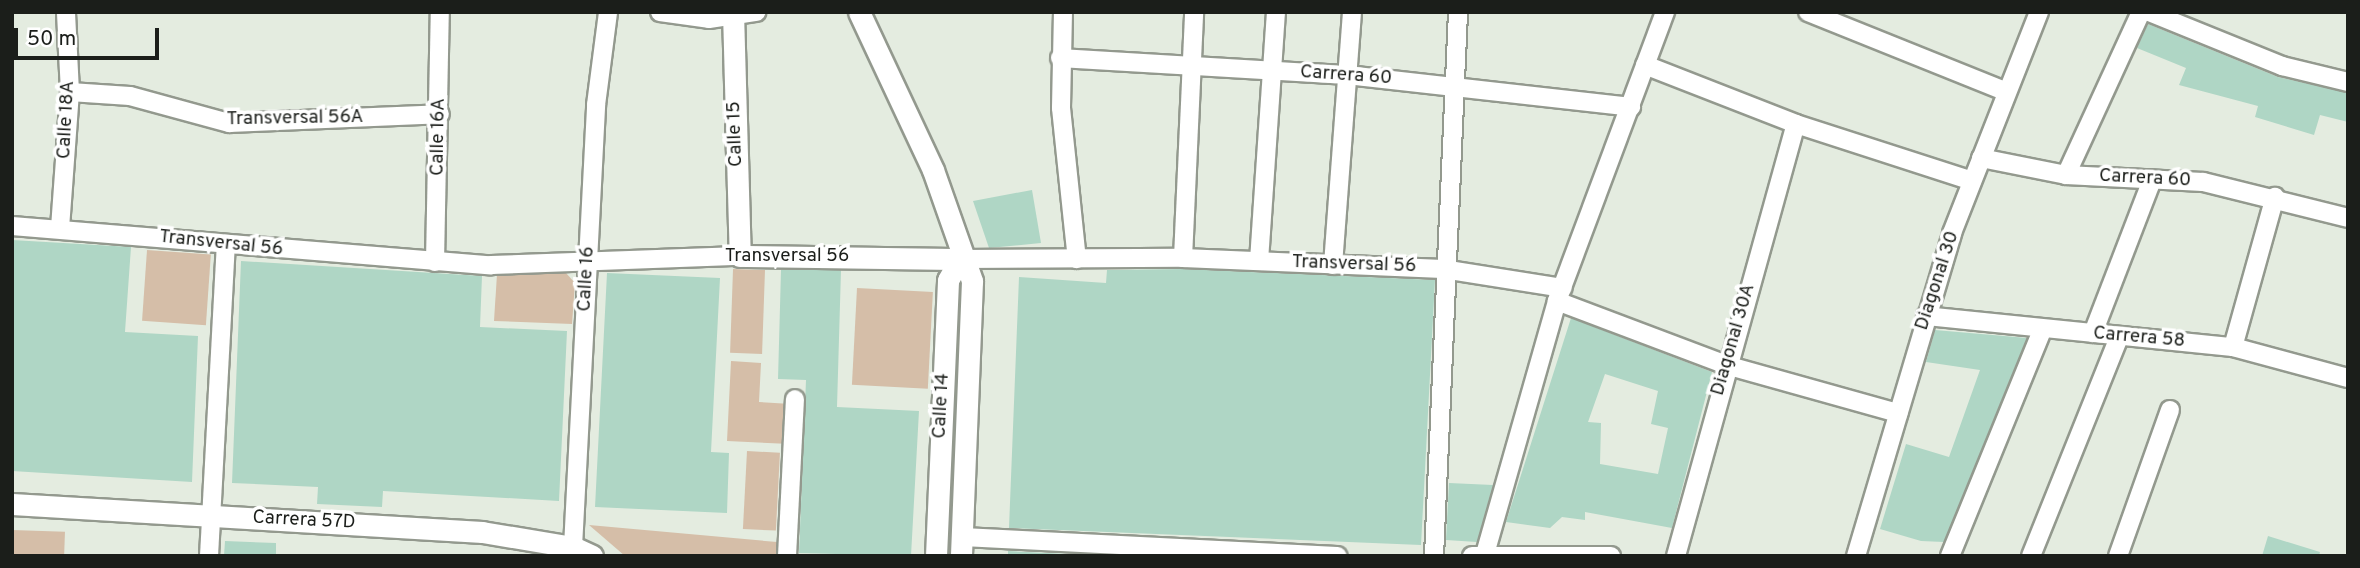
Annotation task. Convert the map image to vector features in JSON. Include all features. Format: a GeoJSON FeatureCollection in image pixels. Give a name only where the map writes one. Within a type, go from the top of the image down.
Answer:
{"type":"FeatureCollection","features":[{"type":"Feature","properties":{"kind":"street","name":"Calle 18A"},"geometry":{"type":"LineString","coordinates":[[60,228],[70,92],[65,12]]}},
{"type":"Feature","properties":{"kind":"street","name":"Calle 16A"},"geometry":{"type":"LineString","coordinates":[[435,262],[440,12]]}},
{"type":"Feature","properties":{"kind":"street","name":"Calle 16"},"geometry":{"type":"LineString","coordinates":[[582,551],[588,261],[608,12]]}},
{"type":"Feature","properties":{"kind":"street"},"geometry":{"type":"LineString","coordinates":[[660,12],[733,15],[756,12]]}},
{"type":"Feature","properties":{"kind":"street","name":"Calle 14"},"geometry":{"type":"LineString","coordinates":[[859,12],[933,170],[960,259],[972,281],[962,546]]}},
{"type":"Feature","properties":{"kind":"street"},"geometry":{"type":"LineString","coordinates":[[1063,12],[1060,58],[1077,259]]}},
{"type":"Feature","properties":{"kind":"street"},"geometry":{"type":"LineString","coordinates":[[1182,258],[1194,12]]}},
{"type":"Feature","properties":{"kind":"street"},"geometry":{"type":"LineString","coordinates":[[1259,261],[1276,12]]}},
{"type":"Feature","properties":{"kind":"street"},"geometry":{"type":"LineString","coordinates":[[1333,265],[1352,12]]}},
{"type":"Feature","properties":{"kind":"street"},"geometry":{"type":"LineString","coordinates":[[1434,556],[1443,269],[1458,12]]}},
{"type":"Feature","properties":{"kind":"street"},"geometry":{"type":"LineString","coordinates":[[1611,556],[1479,555],[1560,294],[1665,12]]}},
{"type":"Feature","properties":{"kind":"street","name":"Diagonal 30"},"geometry":{"type":"LineString","coordinates":[[1856,556],[1926,316],[1972,181],[2039,12]]}},
{"type":"Feature","properties":{"kind":"street"},"geometry":{"type":"LineString","coordinates":[[2066,174],[2141,12]]}},
{"type":"Feature","properties":{"kind":"street"},"geometry":{"type":"LineString","coordinates":[[2149,12],[2282,66],[2348,82]]}},
{"type":"Feature","properties":{"kind":"street"},"geometry":{"type":"LineString","coordinates":[[1819,14],[2007,92]]}},
{"type":"Feature","properties":{"kind":"street","name":"Calle 15"},"geometry":{"type":"LineString","coordinates":[[733,15],[740,256]]}},
{"type":"Feature","properties":{"kind":"street","name":"Carrera 60"},"geometry":{"type":"LineString","coordinates":[[1060,58],[1347,75],[1631,107]]}},
{"type":"Feature","properties":{"kind":"street"},"geometry":{"type":"LineString","coordinates":[[1645,65],[1796,124],[1972,181]]}},
{"type":"Feature","properties":{"kind":"street","name":"Transversal 56A"},"geometry":{"type":"LineString","coordinates":[[70,92],[130,96],[229,123],[440,114]]}},
{"type":"Feature","properties":{"kind":"street","name":"Diagonal 30A"},"geometry":{"type":"LineString","coordinates":[[1676,556],[1726,365],[1796,124]]}},
{"type":"Feature","properties":{"kind":"street","name":"Carrera 60"},"geometry":{"type":"LineString","coordinates":[[1981,158],[2066,174],[2152,180],[2174,177],[2275,197],[2348,218]]}},
{"type":"Feature","properties":{"kind":"street"},"geometry":{"type":"LineString","coordinates":[[2094,333],[2152,180]]}},
{"type":"Feature","properties":{"kind":"street"},"geometry":{"type":"LineString","coordinates":[[2233,347],[2275,197]]}},
{"type":"Feature","properties":{"kind":"street","name":"Transversal 56"},"geometry":{"type":"LineString","coordinates":[[12,226],[435,262],[740,256],[1182,258],[1443,269],[1560,294]]}},
{"type":"Feature","properties":{"kind":"street"},"geometry":{"type":"LineString","coordinates":[[209,556],[226,245]]}},
{"type":"Feature","properties":{"kind":"street","name":"Calle 14"},"geometry":{"type":"LineString","coordinates":[[936,556],[948,280],[960,259]]}},
{"type":"Feature","properties":{"kind":"street"},"geometry":{"type":"LineString","coordinates":[[1560,294],[1726,365],[1898,413]]}},
{"type":"Feature","properties":{"kind":"street","name":"Carrera 58"},"geometry":{"type":"LineString","coordinates":[[1926,316],[2042,331],[2094,333],[2233,347],[2348,378]]}},
{"type":"Feature","properties":{"kind":"street"},"geometry":{"type":"LineString","coordinates":[[1950,556],[2042,331]]}},
{"type":"Feature","properties":{"kind":"street"},"geometry":{"type":"LineString","coordinates":[[2031,556],[2119,337]]}},
{"type":"Feature","properties":{"kind":"street"},"geometry":{"type":"LineString","coordinates":[[787,556],[795,399]]}},
{"type":"Feature","properties":{"kind":"street"},"geometry":{"type":"LineString","coordinates":[[2118,556],[2170,410]]}},
{"type":"Feature","properties":{"kind":"street","name":"Carrera 57D"},"geometry":{"type":"LineString","coordinates":[[12,504],[482,531],[582,551]]}},
{"type":"Feature","properties":{"kind":"street"},"geometry":{"type":"LineString","coordinates":[[962,546],[1338,556]]}},
{"type":"Feature","properties":{"kind":"shaded area"},"geometry":{"type":"Polygon","coordinates":[[[147,250],[211,254],[206,325],[142,321],[147,250]]]}},
{"type":"Feature","properties":{"kind":"shaded area"},"geometry":{"type":"Polygon","coordinates":[[[733,269],[765,270],[762,354],[730,353],[733,269]]]}},
{"type":"Feature","properties":{"kind":"shaded area"},"geometry":{"type":"Polygon","coordinates":[[[566,273],[575,283],[572,324],[494,321],[497,274],[566,273]]]}},
{"type":"Feature","properties":{"kind":"shaded area"},"geometry":{"type":"Polygon","coordinates":[[[957,278],[966,279],[937,555],[928,554],[957,278]]]}},
{"type":"Feature","properties":{"kind":"shaded area"},"geometry":{"type":"Polygon","coordinates":[[[857,288],[933,292],[928,389],[852,385],[857,288]]]}},
{"type":"Feature","properties":{"kind":"shaded area"},"geometry":{"type":"Polygon","coordinates":[[[731,361],[761,363],[759,402],[791,404],[790,444],[727,441],[731,361]]]}},
{"type":"Feature","properties":{"kind":"shaded area"},"geometry":{"type":"Polygon","coordinates":[[[747,451],[780,453],[776,531],[743,529],[747,451]]]}},
{"type":"Feature","properties":{"kind":"shaded area"},"geometry":{"type":"Polygon","coordinates":[[[589,525],[777,542],[777,556],[625,556],[589,525]]]}},
{"type":"Feature","properties":{"kind":"shaded area"},"geometry":{"type":"Polygon","coordinates":[[[12,530],[65,532],[64,556],[12,556],[12,530]]]}},
{"type":"Feature","properties":{"kind":"building"},"geometry":{"type":"Polygon","coordinates":[[[2148,24],[2278,77],[2348,93],[2348,122],[2320,115],[2314,135],[2255,117],[2258,106],[2179,85],[2186,68],[2137,48],[2148,24]]]}},
{"type":"Feature","properties":{"kind":"building"},"geometry":{"type":"Polygon","coordinates":[[[1032,190],[1041,243],[989,248],[973,201],[1032,190]]]}},
{"type":"Feature","properties":{"kind":"building"},"geometry":{"type":"Polygon","coordinates":[[[12,240],[131,247],[125,332],[198,336],[192,482],[12,471],[12,240]]]}},
{"type":"Feature","properties":{"kind":"building"},"geometry":{"type":"Polygon","coordinates":[[[241,261],[482,276],[480,327],[567,331],[559,501],[383,491],[382,507],[317,504],[318,487],[232,483],[241,261]]]}},
{"type":"Feature","properties":{"kind":"building"},"geometry":{"type":"Polygon","coordinates":[[[1183,269],[1435,280],[1421,545],[1009,528],[1019,277],[1106,283],[1107,270],[1183,269]]]}},
{"type":"Feature","properties":{"kind":"building"},"geometry":{"type":"Polygon","coordinates":[[[781,270],[841,270],[837,407],[919,411],[911,556],[799,553],[806,380],[778,379],[781,270]]]}},
{"type":"Feature","properties":{"kind":"building"},"geometry":{"type":"Polygon","coordinates":[[[607,273],[720,278],[711,452],[729,453],[727,513],[595,507],[607,273]]]}},
{"type":"Feature","properties":{"kind":"building"},"geometry":{"type":"Polygon","coordinates":[[[1571,318],[1712,372],[1672,528],[1585,512],[1585,520],[1562,517],[1550,528],[1506,522],[1571,318]],[[1605,374],[1588,422],[1601,423],[1600,464],[1658,474],[1668,428],[1651,424],[1658,391],[1605,374]]]}},
{"type":"Feature","properties":{"kind":"building"},"geometry":{"type":"Polygon","coordinates":[[[1935,330],[2027,338],[1944,542],[1921,541],[1880,529],[1906,444],[1949,457],[1980,370],[1926,362],[1935,330]]]}},
{"type":"Feature","properties":{"kind":"building"},"geometry":{"type":"Polygon","coordinates":[[[1449,483],[1493,485],[1477,542],[1446,540],[1449,483]]]}},
{"type":"Feature","properties":{"kind":"building"},"geometry":{"type":"Polygon","coordinates":[[[2268,536],[2320,552],[2319,556],[2262,556],[2268,536]]]}},
{"type":"Feature","properties":{"kind":"building"},"geometry":{"type":"Polygon","coordinates":[[[225,541],[276,543],[276,556],[224,556],[225,541]]]}},
{"type":"Feature","properties":{"kind":"building"},"geometry":{"type":"Polygon","coordinates":[[[1008,551],[1108,556],[1008,556],[1008,551]]]}}]}
